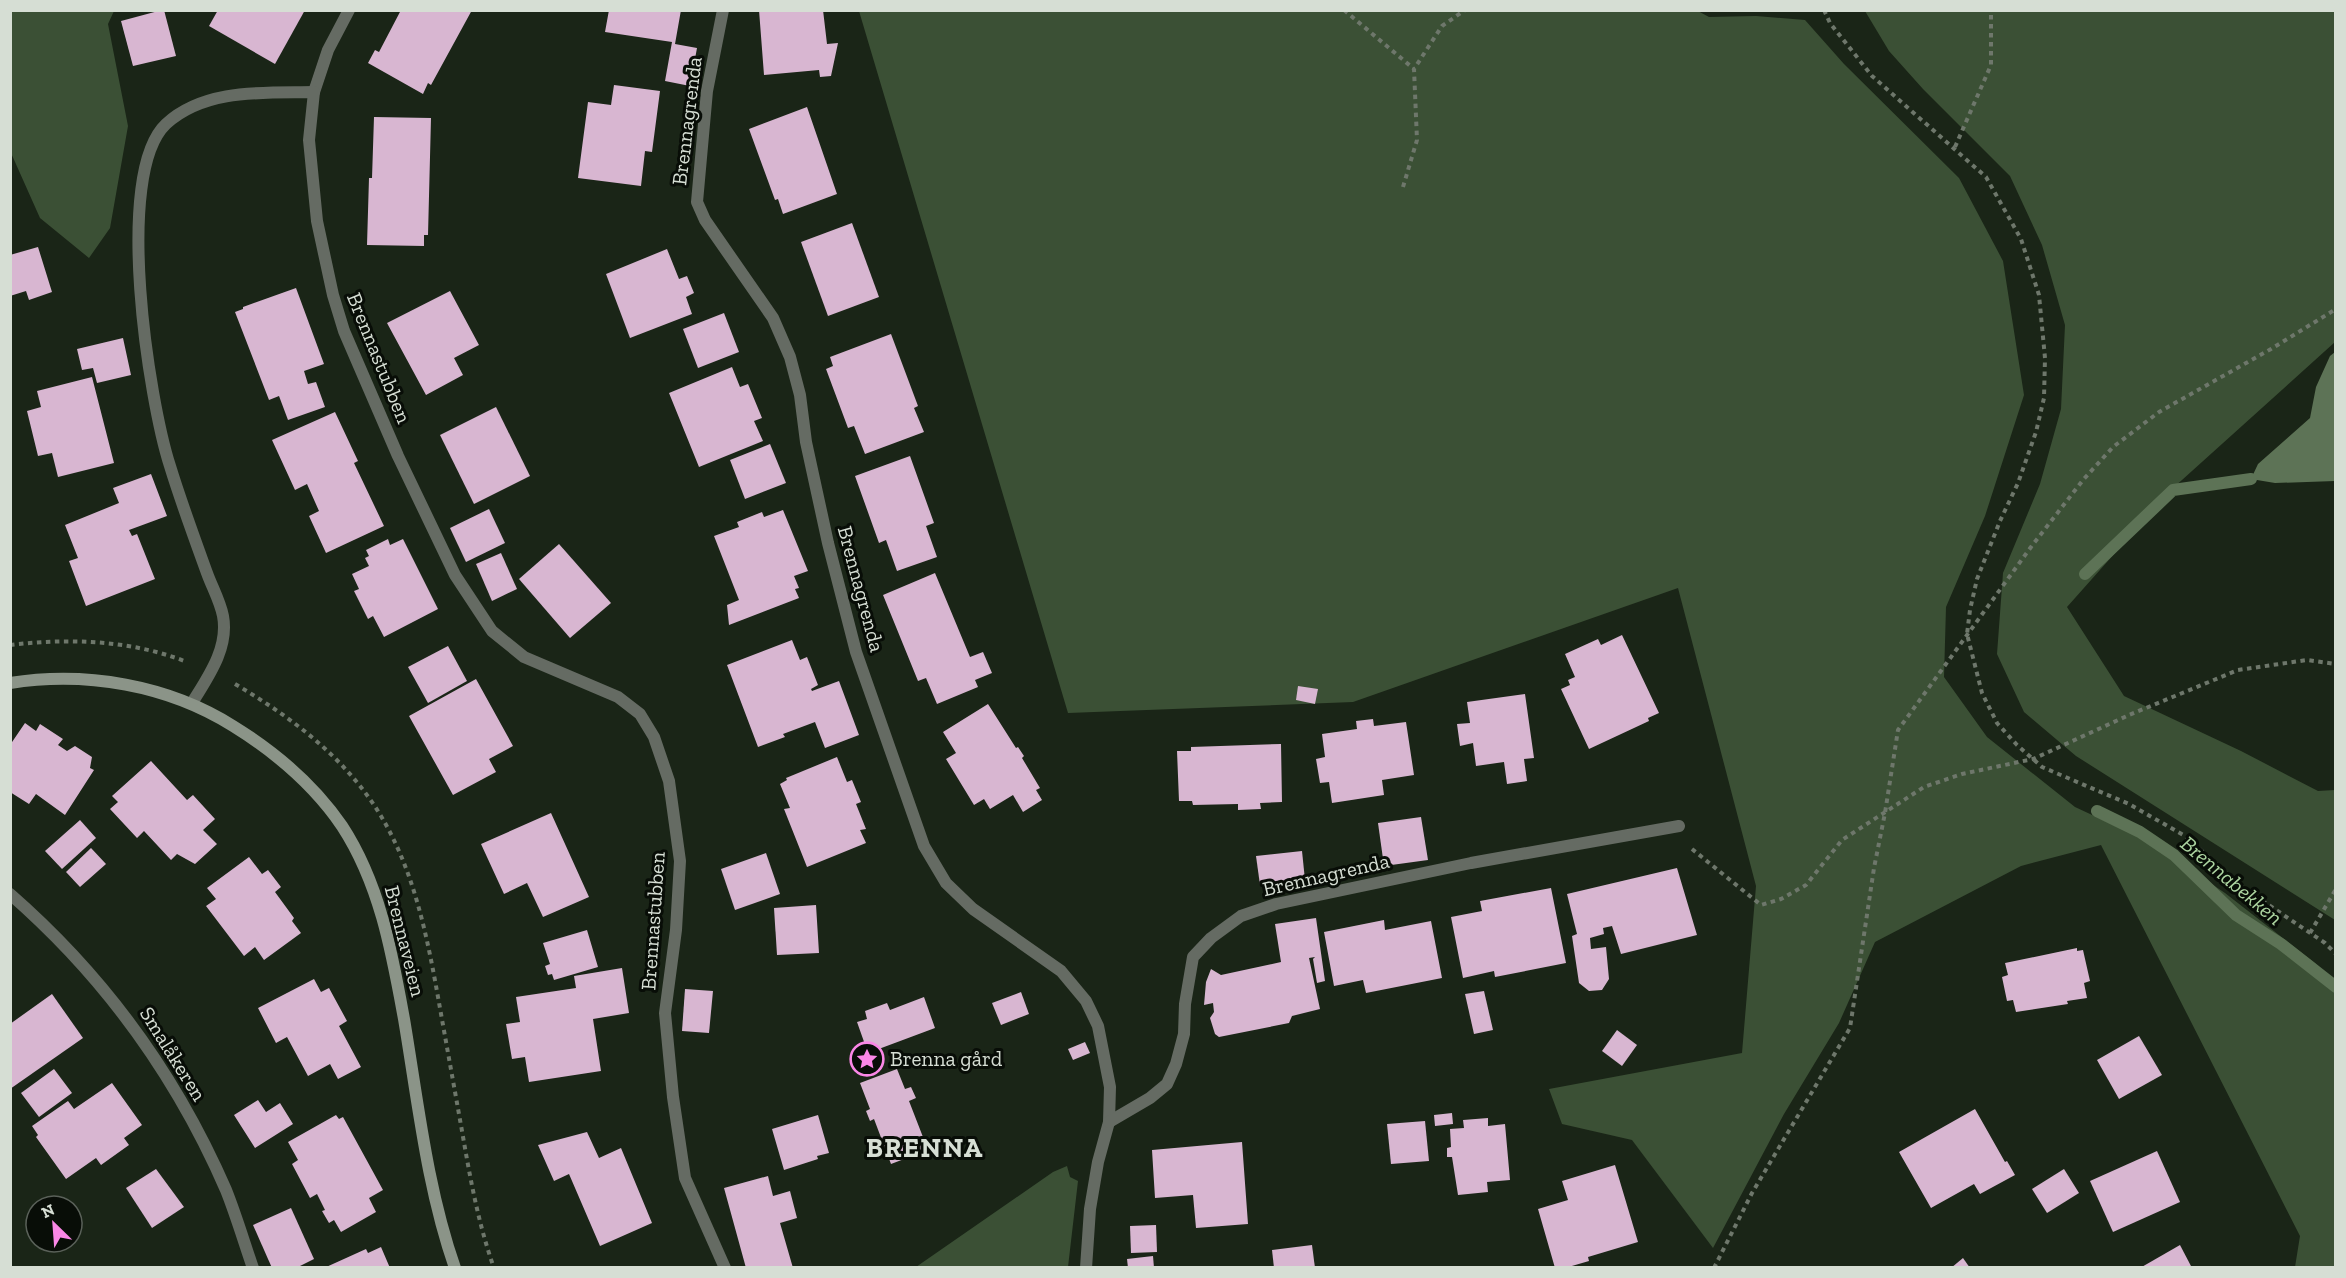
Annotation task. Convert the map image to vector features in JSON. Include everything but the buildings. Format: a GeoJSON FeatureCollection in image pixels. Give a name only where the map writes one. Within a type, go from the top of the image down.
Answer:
{"type":"FeatureCollection","features":[{"type":"Feature","properties":{"kind":"street","name":"Brennaveien"},"geometry":{"type":"LineString","coordinates":[[10,683],[41,680],[103,681],[151,691],[192,704],[246,734],[287,764],[309,785],[342,826],[366,872],[386,927],[434,1188],[455,1268]]}},
{"type":"Feature","properties":{"kind":"lane","name":"Brennastubben"},"geometry":{"type":"LineString","coordinates":[[349,10],[328,50],[314,93],[309,140],[317,221],[333,295],[344,331],[398,456],[455,575],[492,631],[524,657],[618,697],[640,714],[654,737],[669,781],[680,861],[676,930],[665,1013],[673,1096],[685,1178],[725,1268]]}},
{"type":"Feature","properties":{"kind":"lane","name":"Brennagrenda"},"geometry":{"type":"LineString","coordinates":[[723,10],[707,91],[697,202],[705,220],[773,318],[790,357],[800,395],[806,442],[828,543],[856,652],[924,846],[946,883],[973,909],[1061,971],[1086,1001],[1098,1026],[1110,1087],[1109,1122],[1098,1162],[1090,1209],[1086,1268]]}},
{"type":"Feature","properties":{"kind":"lane"},"geometry":{"type":"LineString","coordinates":[[192,704],[219,655],[223,616],[169,464],[157,418],[142,328],[139,225],[143,180],[152,147],[165,125],[191,108],[221,97],[263,93],[314,93]]}},
{"type":"Feature","properties":{"kind":"lane","name":"Brennagrenda"},"geometry":{"type":"LineString","coordinates":[[1109,1122],[1150,1098],[1167,1084],[1176,1064],[1184,1034],[1186,992],[1193,957],[1211,938],[1241,916],[1276,904],[1471,863],[1679,826]]}},
{"type":"Feature","properties":{"kind":"lane","name":"Smalåkeren"},"geometry":{"type":"LineString","coordinates":[[10,894],[56,935],[124,1012],[157,1059],[222,1183],[253,1268]]}},
{"type":"Feature","properties":{"kind":"path"},"geometry":{"type":"LineString","coordinates":[[1344,10],[1414,69]]}},
{"type":"Feature","properties":{"kind":"path"},"geometry":{"type":"LineString","coordinates":[[1403,187],[1417,140],[1414,69],[1442,26],[1466,10]]}},
{"type":"Feature","properties":{"kind":"path"},"geometry":{"type":"LineString","coordinates":[[1824,10],[1830,23],[1872,76],[1955,147],[1986,177],[2021,239],[2039,295],[2045,358],[2044,398],[2036,432],[2018,483],[1977,579],[1967,634],[1982,693],[1996,723],[2017,746],[2052,771],[2129,804],[2185,836],[2242,887],[2310,933],[2336,954]]}},
{"type":"Feature","properties":{"kind":"path"},"geometry":{"type":"LineString","coordinates":[[1955,147],[1991,65],[1990,10]]}},
{"type":"Feature","properties":{"kind":"path"},"geometry":{"type":"LineString","coordinates":[[1714,1268],[1752,1193],[1850,1028],[1898,730],[2063,505],[2113,447],[2158,412],[2271,350],[2336,309]]}},
{"type":"Feature","properties":{"kind":"path"},"geometry":{"type":"LineString","coordinates":[[10,645],[74,640],[112,643],[175,657],[211,672]]}},
{"type":"Feature","properties":{"kind":"path"},"geometry":{"type":"LineString","coordinates":[[1666,828],[1761,904],[1781,899],[1806,885],[1842,840],[1924,787],[1962,774],[2033,759],[2129,715],[2238,670],[2307,660],[2336,664]]}},
{"type":"Feature","properties":{"kind":"path"},"geometry":{"type":"LineString","coordinates":[[2310,933],[2336,889]]}},
{"type":"Feature","properties":{"kind":"shaded area"},"geometry":{"type":"Polygon","coordinates":[[[1696,10],[1709,17],[1756,16],[1805,20],[1844,64],[1959,178],[2003,261],[2024,395],[1985,516],[1946,607],[1944,677],[1987,737],[2075,807],[2146,840],[2225,893],[2315,963],[2335,984],[2335,1267],[2295,1267],[2300,1236],[2101,845],[2021,866],[1875,942],[1839,1023],[1784,1114],[1713,1248],[1632,1140],[1562,1124],[1549,1089],[1742,1053],[1756,886],[1678,588],[1353,702],[1068,713],[859,11],[1696,10]]]}},
{"type":"Feature","properties":{"kind":"shaded area"},"geometry":{"type":"Polygon","coordinates":[[[10,11],[114,11],[108,24],[128,126],[110,228],[89,258],[40,218],[11,153],[10,11]]]}},
{"type":"Feature","properties":{"kind":"shaded area"},"geometry":{"type":"Polygon","coordinates":[[[1865,11],[2335,11],[2335,342],[2172,489],[2067,607],[2124,696],[2241,751],[2318,791],[2335,790],[2335,920],[2076,756],[2024,712],[1997,654],[2003,573],[2040,484],[2061,409],[2065,325],[2042,245],[2010,176],[1923,89],[1889,51],[1865,11]]]}},
{"type":"Feature","properties":{"kind":"shaded area"},"geometry":{"type":"Polygon","coordinates":[[[2335,352],[2335,481],[2275,483],[2251,479],[2258,464],[2310,418],[2316,387],[2330,356],[2335,352]]]}},
{"type":"Feature","properties":{"kind":"shaded area"},"geometry":{"type":"Polygon","coordinates":[[[1067,1166],[1070,1177],[1078,1181],[1068,1267],[916,1267],[1053,1172],[1067,1166]]]}},
{"type":"Feature","properties":{"kind":"waterway","name":"Brennabekken"},"geometry":{"type":"LineString","coordinates":[[2085,574],[2173,490],[2251,479]]}},
{"type":"Feature","properties":{"kind":"waterway","name":"Brennabekken"},"geometry":{"type":"LineString","coordinates":[[2097,811],[2140,832],[2174,855],[2236,915],[2281,944],[2336,987]]}},
{"type":"Feature","properties":{"kind":"place","name":"Brenna gård"},"geometry":{"type":"Point","coordinates":[867,1059]}},
{"type":"Feature","properties":{"kind":"district","name":"BRENNA"},"geometry":{"type":"Point","coordinates":[925,1148]}}]}
